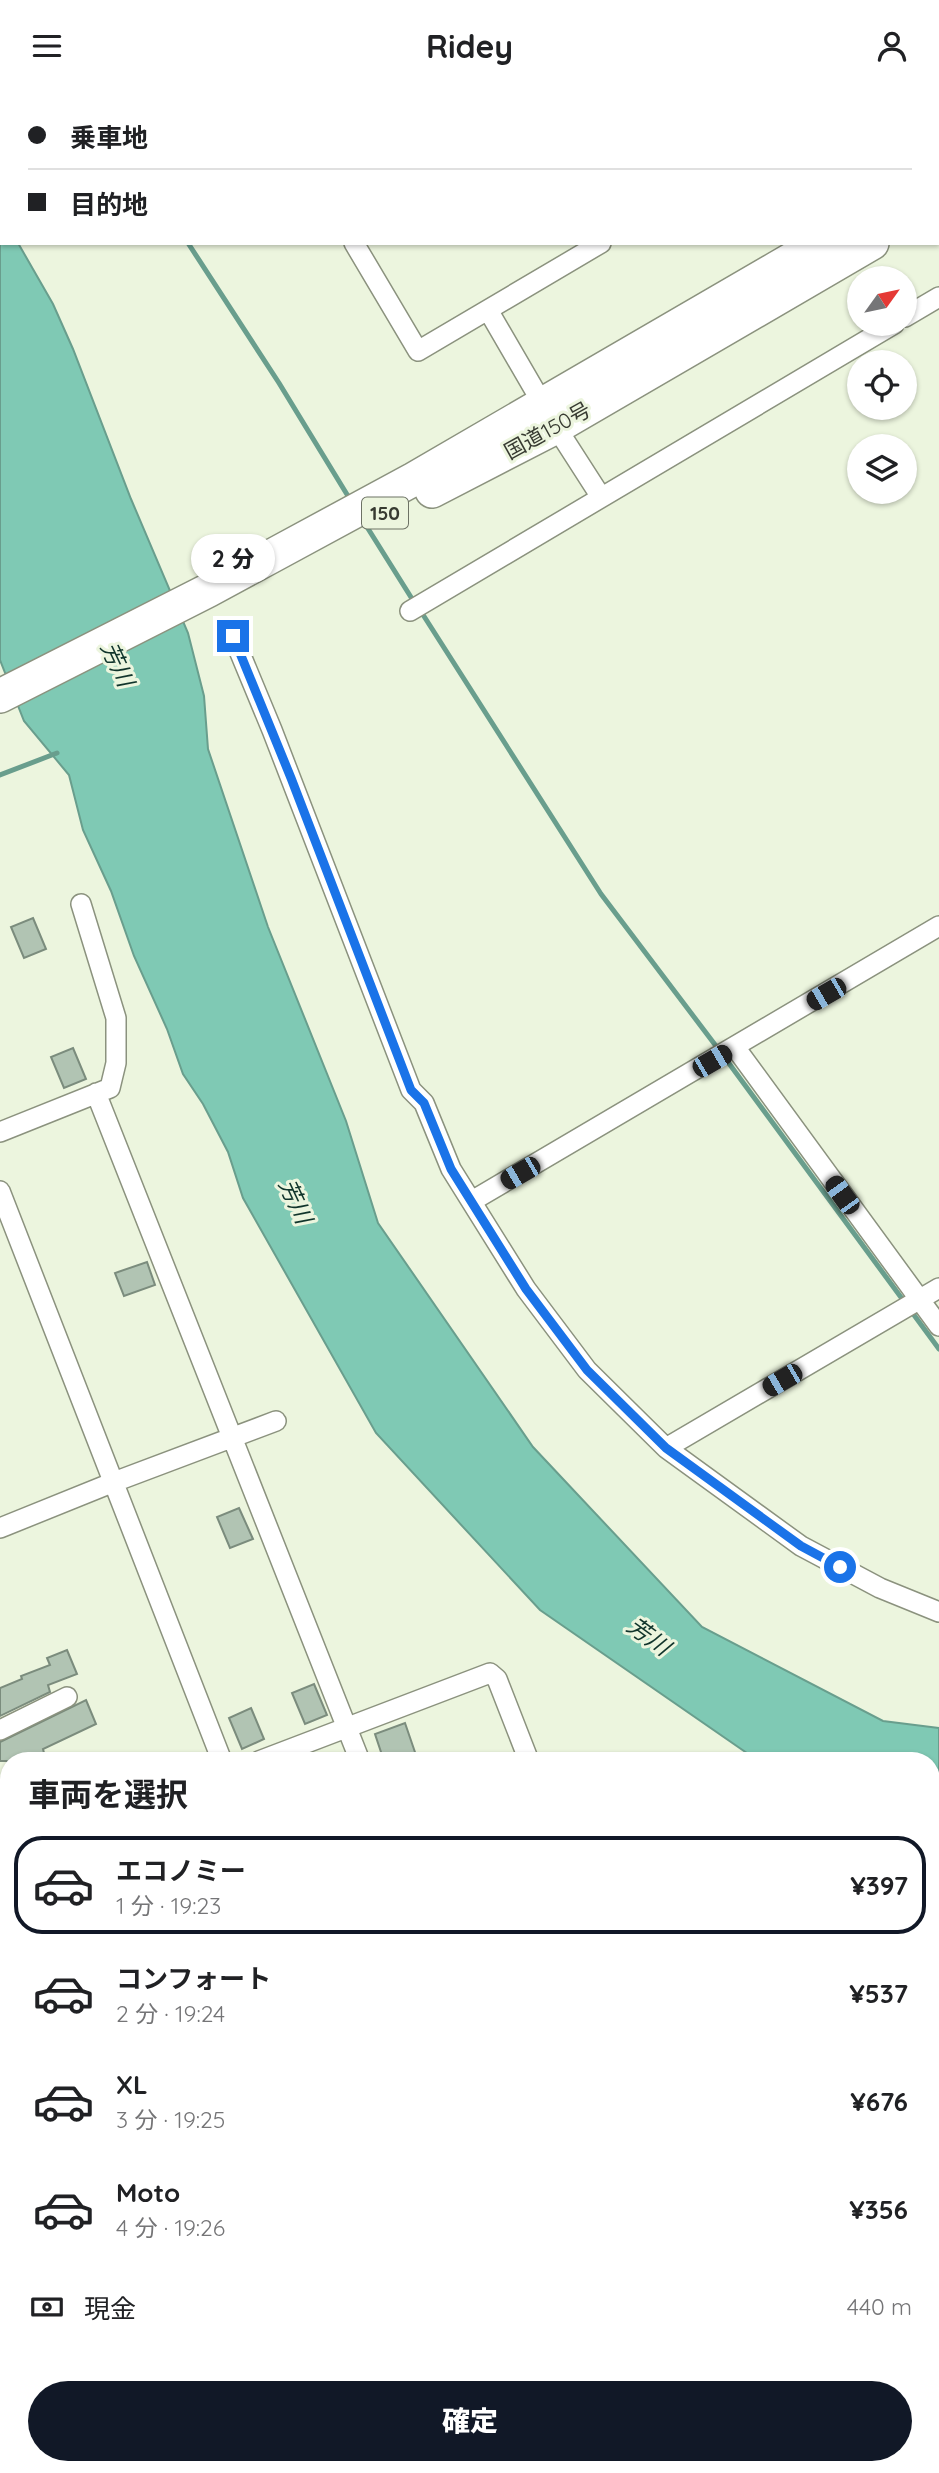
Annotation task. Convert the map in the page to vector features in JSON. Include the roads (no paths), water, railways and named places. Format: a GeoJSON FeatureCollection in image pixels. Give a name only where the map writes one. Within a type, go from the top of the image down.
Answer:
{"type":"FeatureCollection","features":[{"type":"Feature","properties":{"kind":"highway","name":"国道150号"},"geometry":{"type":"LineString","coordinates":[[550,415],[817,245]]}},
{"type":"Feature","properties":{"kind":"highway","name":"国道150号"},"geometry":{"type":"LineString","coordinates":[[0,695],[209,590],[414,479],[550,415],[868,245]]}},
{"type":"Feature","properties":{"kind":"street"},"geometry":{"type":"LineString","coordinates":[[355,245],[418,351],[598,245]]}},
{"type":"Feature","properties":{"kind":"street"},"geometry":{"type":"LineString","coordinates":[[917,310],[939,297]]}},
{"type":"Feature","properties":{"kind":"street"},"geometry":{"type":"LineString","coordinates":[[488,310],[600,497]]}},
{"type":"Feature","properties":{"kind":"street"},"geometry":{"type":"LineString","coordinates":[[410,611],[874,336]]}},
{"type":"Feature","properties":{"kind":"street"},"geometry":{"type":"LineString","coordinates":[[233,636],[411,1090],[424,1103],[451,1169],[526,1289],[587,1370],[666,1448],[801,1546],[880,1588],[939,1612]]}},
{"type":"Feature","properties":{"kind":"street"},"geometry":{"type":"LineString","coordinates":[[0,1132],[110,1088],[117,1063],[116,1018],[80,904]]}},
{"type":"Feature","properties":{"kind":"street"},"geometry":{"type":"LineString","coordinates":[[471,1201],[939,926]]}},
{"type":"Feature","properties":{"kind":"street"},"geometry":{"type":"LineString","coordinates":[[734,1048],[939,1326]]}},
{"type":"Feature","properties":{"kind":"street"},"geometry":{"type":"LineString","coordinates":[[96,1093],[356,1752]]}},
{"type":"Feature","properties":{"kind":"street"},"geometry":{"type":"LineString","coordinates":[[0,1191],[219,1752]]}},
{"type":"Feature","properties":{"kind":"street"},"geometry":{"type":"LineString","coordinates":[[666,1448],[939,1288]]}},
{"type":"Feature","properties":{"kind":"street"},"geometry":{"type":"LineString","coordinates":[[0,1528],[276,1420]]}},
{"type":"Feature","properties":{"kind":"street"},"geometry":{"type":"LineString","coordinates":[[283,1752],[490,1673],[497,1679],[525,1752]]}},
{"type":"Feature","properties":{"kind":"street"},"geometry":{"type":"LineString","coordinates":[[0,1730],[67,1697]]}},
{"type":"Feature","properties":{"kind":"water","name":"芳川"},"geometry":{"type":"Polygon","coordinates":[[[0,245],[19,245],[53,304],[73,349],[131,499],[188,633],[204,696],[208,749],[268,927],[346,1121],[378,1223],[533,1447],[702,1627],[883,1721],[939,1728],[939,1752],[745,1752],[540,1610],[376,1433],[243,1198],[228,1152],[203,1104],[183,1074],[167,1029],[134,956],[111,891],[83,830],[69,775],[24,721],[0,660],[0,245]]]}},
{"type":"Feature","properties":{"kind":"waterway"},"geometry":{"type":"LineString","coordinates":[[189,245],[279,383],[351,501]]}},
{"type":"Feature","properties":{"kind":"waterway"},"geometry":{"type":"LineString","coordinates":[[362,519],[414,602]]}},
{"type":"Feature","properties":{"kind":"waterway"},"geometry":{"type":"LineString","coordinates":[[420,610],[601,894],[719,1050]]}},
{"type":"Feature","properties":{"kind":"waterway"},"geometry":{"type":"LineString","coordinates":[[0,775],[57,753]]}},
{"type":"Feature","properties":{"kind":"waterway"},"geometry":{"type":"LineString","coordinates":[[725,1058],[939,1349]]}}]}
